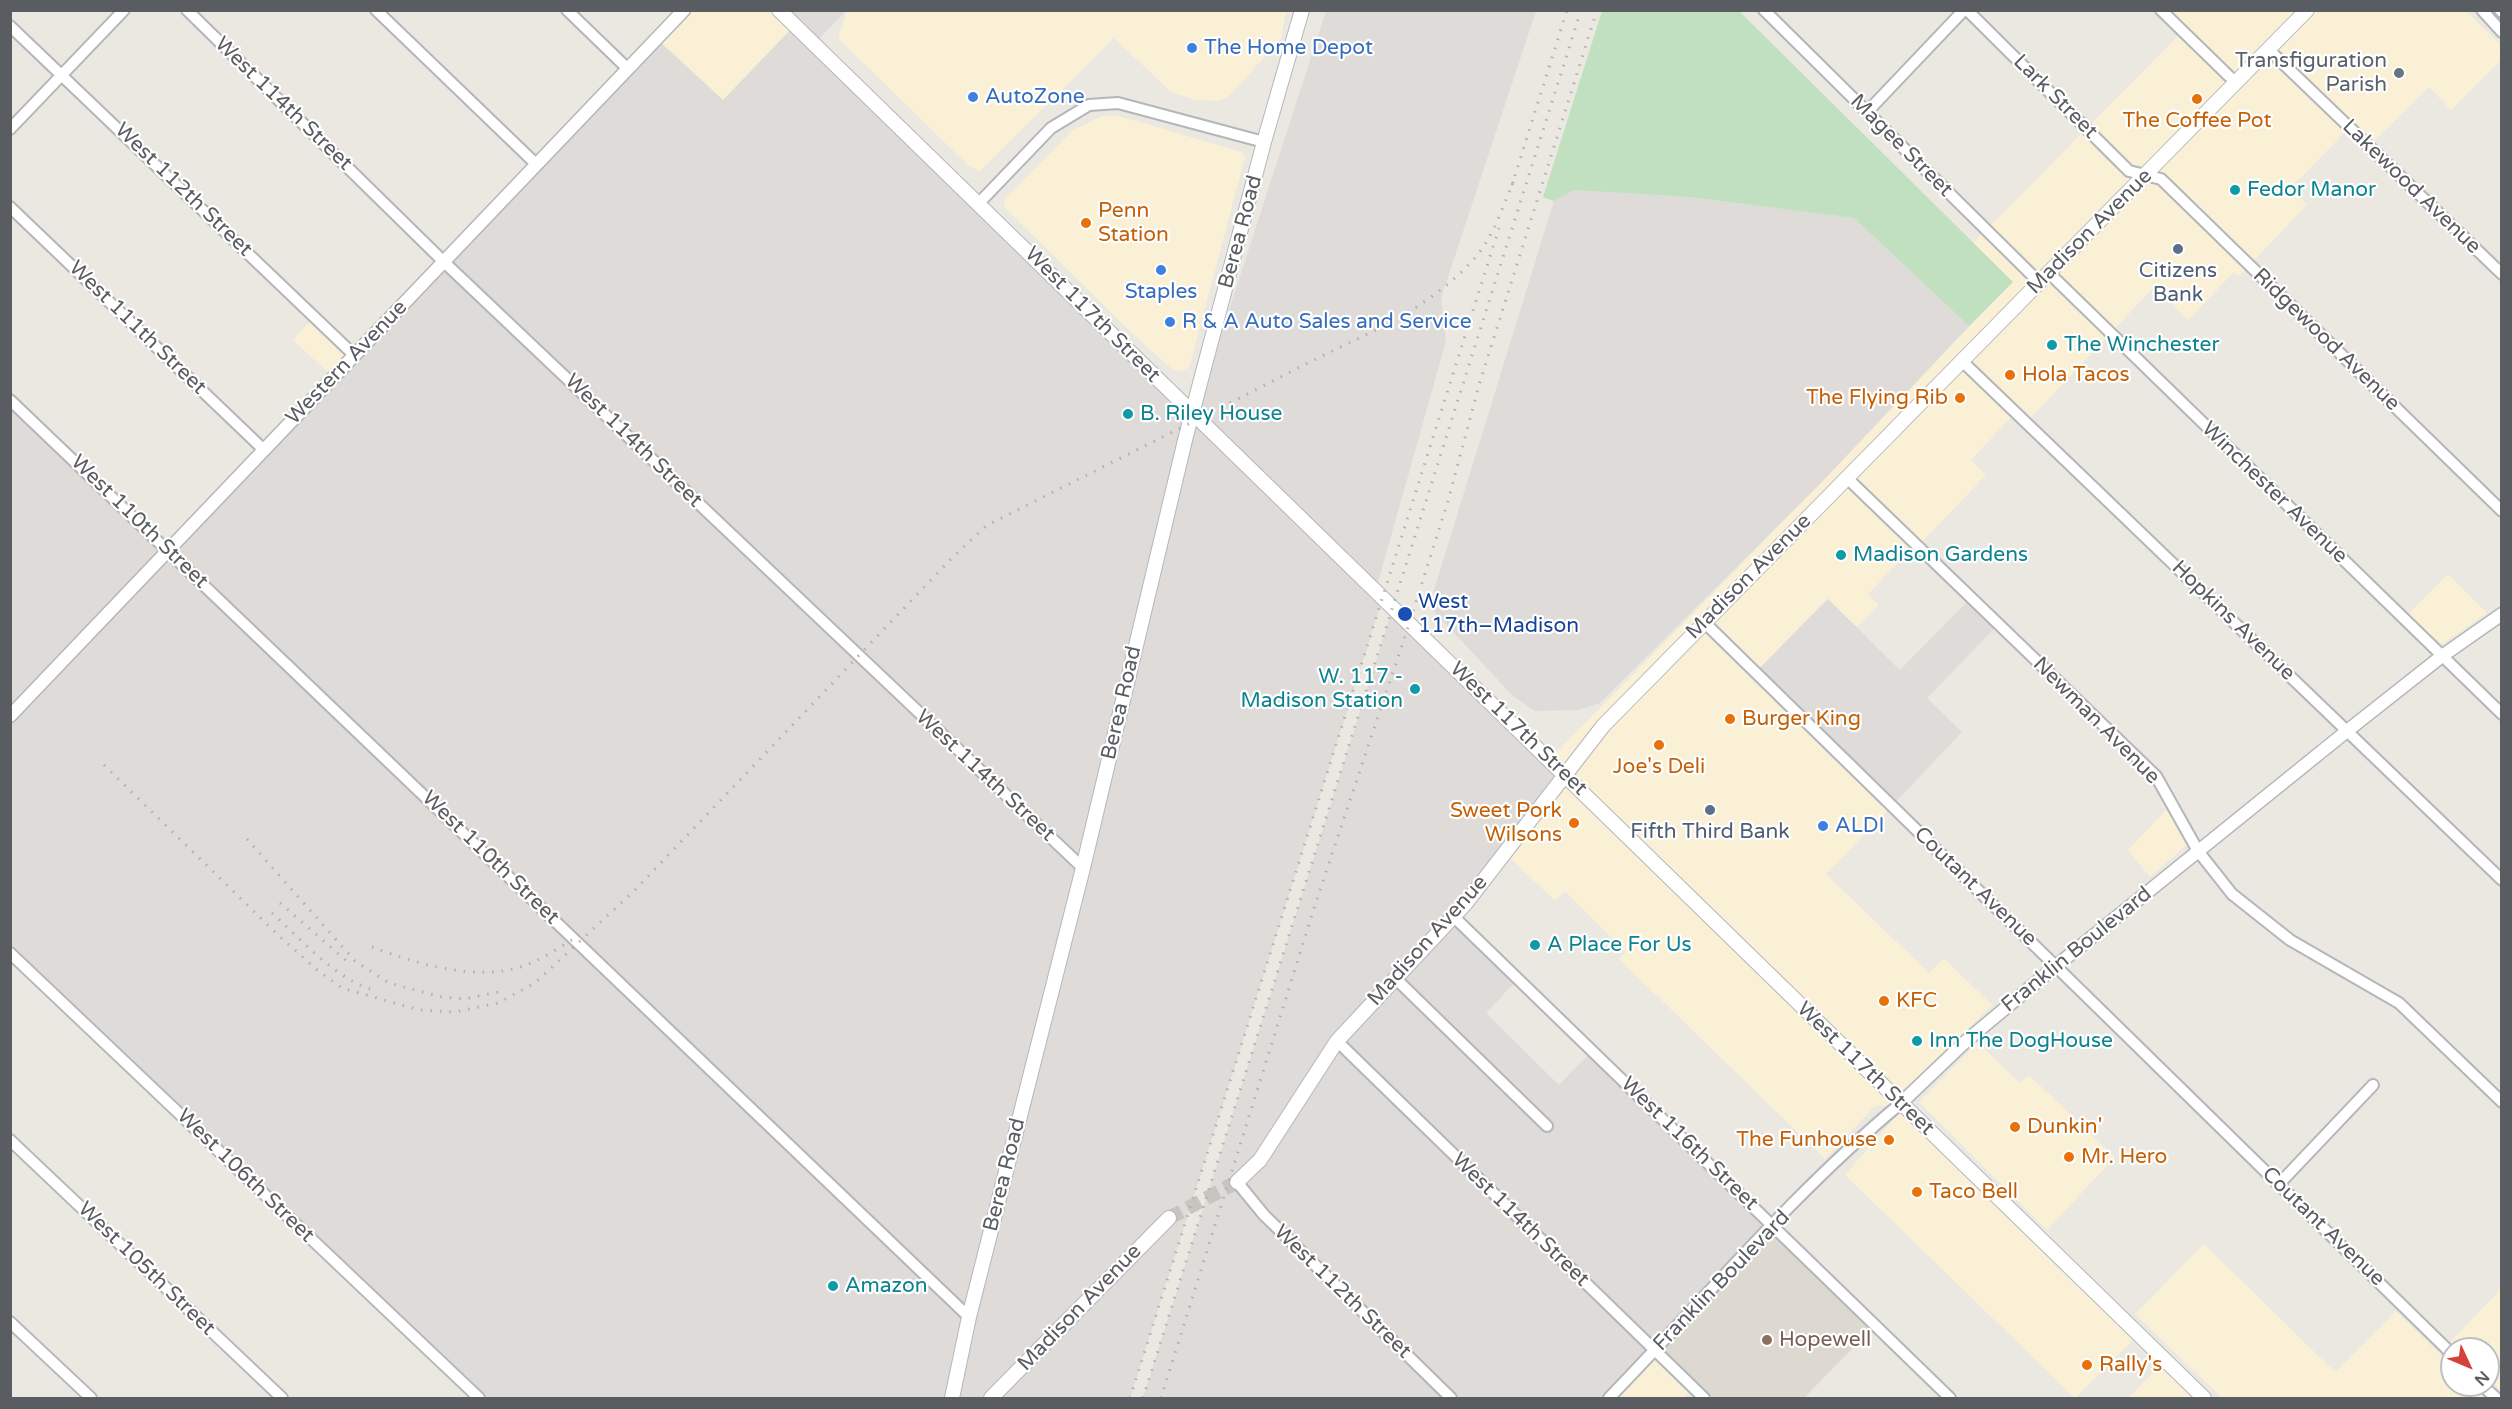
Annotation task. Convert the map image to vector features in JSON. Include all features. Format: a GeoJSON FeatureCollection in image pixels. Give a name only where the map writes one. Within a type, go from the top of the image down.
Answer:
{"type":"FeatureCollection","features":[{"type":"Feature","properties":{"kind":"main road","name":"West 117th Street"},"geometry":{"type":"LineString","coordinates":[[779,10],[2204,1398]]}},
{"type":"Feature","properties":{"kind":"main road","name":"Berea Road"},"geometry":{"type":"LineString","coordinates":[[952,1398],[969,1317],[1083,868],[1192,413],[1264,142],[1302,10]]}},
{"type":"Feature","properties":{"kind":"main road","name":"Madison Avenue"},"geometry":{"type":"LineString","coordinates":[[1237,1182],[1260,1160],[1337,1041],[1478,889],[1603,726],[2307,10]]}},
{"type":"Feature","properties":{"kind":"main road","name":"Madison Avenue"},"geometry":{"type":"LineString","coordinates":[[992,1398],[1169,1218]]}},
{"type":"Feature","properties":{"kind":"street"},"geometry":{"type":"LineString","coordinates":[[10,129],[124,10]]}},
{"type":"Feature","properties":{"kind":"street","name":"West 114th Street"},"geometry":{"type":"LineString","coordinates":[[187,10],[444,262],[1083,868]]}},
{"type":"Feature","properties":{"kind":"street"},"geometry":{"type":"LineString","coordinates":[[376,10],[536,164]]}},
{"type":"Feature","properties":{"kind":"street"},"geometry":{"type":"LineString","coordinates":[[567,10],[628,69]]}},
{"type":"Feature","properties":{"kind":"street","name":"Western Avenue"},"geometry":{"type":"LineString","coordinates":[[10,716],[684,10]]}},
{"type":"Feature","properties":{"kind":"street","name":"Magee Street"},"geometry":{"type":"LineString","coordinates":[[1764,10],[1866,112],[2043,277]]}},
{"type":"Feature","properties":{"kind":"street"},"geometry":{"type":"LineString","coordinates":[[1866,112],[1966,10]]}},
{"type":"Feature","properties":{"kind":"street","name":"Lark Street"},"geometry":{"type":"LineString","coordinates":[[1966,10],[2129,171],[2147,175]]}},
{"type":"Feature","properties":{"kind":"street"},"geometry":{"type":"LineString","coordinates":[[2161,10],[2236,83]]}},
{"type":"Feature","properties":{"kind":"street"},"geometry":{"type":"LineString","coordinates":[[2482,10],[2502,32]]}},
{"type":"Feature","properties":{"kind":"street","name":"West 112th Street"},"geometry":{"type":"LineString","coordinates":[[10,26],[63,74],[354,355]]}},
{"type":"Feature","properties":{"kind":"street","name":"Lakewood Avenue"},"geometry":{"type":"LineString","coordinates":[[2269,50],[2502,274]]}},
{"type":"Feature","properties":{"kind":"street"},"geometry":{"type":"LineString","coordinates":[[979,203],[1051,128],[1089,105],[1118,103],[1264,142]]}},
{"type":"Feature","properties":{"kind":"street","name":"Ridgewood Avenue"},"geometry":{"type":"LineString","coordinates":[[2147,175],[2161,178],[2502,511]]}},
{"type":"Feature","properties":{"kind":"street","name":"West 111th Street"},"geometry":{"type":"LineString","coordinates":[[10,207],[263,449]]}},
{"type":"Feature","properties":{"kind":"street","name":"Winchester Avenue"},"geometry":{"type":"LineString","coordinates":[[2043,277],[2502,714]]}},
{"type":"Feature","properties":{"kind":"street","name":"Hopkins Avenue"},"geometry":{"type":"LineString","coordinates":[[1963,362],[2502,880]]}},
{"type":"Feature","properties":{"kind":"street","name":"West 110th Street"},"geometry":{"type":"LineString","coordinates":[[10,400],[969,1317]]}},
{"type":"Feature","properties":{"kind":"street","name":"Newman Avenue"},"geometry":{"type":"LineString","coordinates":[[1847,478],[2156,776],[2198,851],[2232,894],[2289,940],[2399,1003],[2502,1102]]}},
{"type":"Feature","properties":{"kind":"street","name":"Franklin Boulevard"},"geometry":{"type":"LineString","coordinates":[[1609,1398],[1773,1225],[1862,1136],[1900,1104],[1966,1041],[2347,731],[2442,656],[2502,614]]}},
{"type":"Feature","properties":{"kind":"street","name":"Coutant Avenue"},"geometry":{"type":"LineString","coordinates":[[1704,622],[2440,1342]]}},
{"type":"Feature","properties":{"kind":"street","name":"West 116th Street"},"geometry":{"type":"LineString","coordinates":[[1453,916],[1950,1398]]}},
{"type":"Feature","properties":{"kind":"street","name":"West 106th Street"},"geometry":{"type":"LineString","coordinates":[[10,953],[479,1398]]}},
{"type":"Feature","properties":{"kind":"street"},"geometry":{"type":"LineString","coordinates":[[1395,978],[1547,1126]]}},
{"type":"Feature","properties":{"kind":"street","name":"West 114th Street"},"geometry":{"type":"LineString","coordinates":[[1337,1041],[1704,1398]]}},
{"type":"Feature","properties":{"kind":"street"},"geometry":{"type":"LineString","coordinates":[[2279,1184],[2373,1085]]}},
{"type":"Feature","properties":{"kind":"street","name":"West 105th Street"},"geometry":{"type":"LineString","coordinates":[[10,1140],[282,1398]]}},
{"type":"Feature","properties":{"kind":"street","name":"West 112th Street"},"geometry":{"type":"LineString","coordinates":[[1237,1182],[1264,1215],[1451,1398]]}},
{"type":"Feature","properties":{"kind":"street"},"geometry":{"type":"LineString","coordinates":[[10,1322],[91,1398]]}},
{"type":"Feature","properties":{"kind":"shaded area"},"geometry":{"type":"Polygon","coordinates":[[[847,10],[1286,11],[1281,39],[1230,95],[1220,101],[1196,100],[1171,92],[1114,38],[980,171],[970,167],[838,38],[847,10]]]}},
{"type":"Feature","properties":{"kind":"shaded area"},"geometry":{"type":"Polygon","coordinates":[[[672,11],[779,11],[795,25],[723,101],[657,39],[678,16],[672,11]]]}},
{"type":"Feature","properties":{"kind":"shaded area"},"geometry":{"type":"Polygon","coordinates":[[[786,11],[846,11],[817,41],[786,11]]]}},
{"type":"Feature","properties":{"kind":"shaded area"},"geometry":{"type":"Polygon","coordinates":[[[1326,11],[1536,11],[1441,298],[1446,341],[1377,586],[1197,409],[1326,11]]]}},
{"type":"Feature","properties":{"kind":"shaded area"},"geometry":{"type":"Polygon","coordinates":[[[2175,11],[2466,11],[2501,45],[2501,60],[2451,110],[2429,87],[2367,148],[2347,130],[2291,188],[2307,205],[2239,276],[2234,272],[2188,320],[2154,287],[2025,424],[2014,414],[1971,460],[1986,475],[1868,594],[1879,605],[1857,627],[1827,599],[1751,677],[1888,810],[1826,874],[1929,973],[1944,958],[1992,1005],[1898,1099],[2138,1335],[2075,1398],[1845,1175],[1891,1122],[1900,1105],[1875,1106],[1825,1159],[1619,959],[1626,952],[1565,891],[1555,901],[1505,853],[1551,758],[1820,484],[2012,282],[1973,243],[2178,36],[2164,22],[2175,11]]]}},
{"type":"Feature","properties":{"kind":"shaded area"},"geometry":{"type":"Polygon","coordinates":[[[795,25],[1383,597],[1130,1398],[479,1398],[11,953],[10,400],[169,551],[657,39],[723,100],[795,25]]]}},
{"type":"Feature","properties":{"kind":"shaded area"},"geometry":{"type":"Polygon","coordinates":[[[1102,116],[1117,116],[1140,122],[1241,152],[1245,157],[1189,368],[1173,370],[1132,333],[1005,208],[1004,200],[1072,131],[1102,116]]]}},
{"type":"Feature","properties":{"kind":"shaded area"},"geometry":{"type":"Polygon","coordinates":[[[1574,190],[1689,197],[1854,218],[1969,326],[1820,484],[1600,703],[1578,710],[1535,711],[1513,696],[1429,606],[1554,201],[1574,190]]]}},
{"type":"Feature","properties":{"kind":"shaded area"},"geometry":{"type":"Polygon","coordinates":[[[314,317],[354,355],[333,377],[293,340],[314,317]]]}},
{"type":"Feature","properties":{"kind":"shaded area"},"geometry":{"type":"Polygon","coordinates":[[[2448,574],[2487,613],[2441,645],[2408,614],[2448,574]]]}},
{"type":"Feature","properties":{"kind":"shaded area"},"geometry":{"type":"Polygon","coordinates":[[[1828,599],[1900,670],[1969,600],[1997,626],[1927,698],[1962,732],[1888,810],[1751,677],[1828,599]]]}},
{"type":"Feature","properties":{"kind":"shaded area"},"geometry":{"type":"Polygon","coordinates":[[[1393,607],[1565,776],[1453,916],[1518,979],[1486,1013],[1559,1085],[1592,1051],[1773,1225],[1609,1398],[1143,1398],[1393,607]]]}},
{"type":"Feature","properties":{"kind":"shaded area"},"geometry":{"type":"Polygon","coordinates":[[[2168,808],[2187,845],[2150,877],[2128,850],[2168,808]]]}},
{"type":"Feature","properties":{"kind":"shaded area"},"geometry":{"type":"Polygon","coordinates":[[[1978,1042],[2020,1083],[2029,1075],[2115,1157],[2047,1230],[1919,1102],[1978,1042]]]}},
{"type":"Feature","properties":{"kind":"shaded area"},"geometry":{"type":"Polygon","coordinates":[[[1773,1225],[1875,1325],[1804,1398],[1704,1398],[1655,1351],[1773,1225]]]}},
{"type":"Feature","properties":{"kind":"shaded area"},"geometry":{"type":"Polygon","coordinates":[[[2204,1244],[2335,1372],[2396,1311],[2440,1354],[2440,1397],[2485,1398],[2222,1398],[2135,1314],[2204,1244]]]}},
{"type":"Feature","properties":{"kind":"shaded area"},"geometry":{"type":"Polygon","coordinates":[[[2501,1289],[2501,1391],[2500,1337],[2455,1337],[2501,1289]]]}},
{"type":"Feature","properties":{"kind":"shaded area"},"geometry":{"type":"Polygon","coordinates":[[[1655,1351],[1693,1388],[1683,1398],[1609,1398],[1655,1351]]]}},
{"type":"Feature","properties":{"kind":"shaded area"},"geometry":{"type":"Polygon","coordinates":[[[2165,1361],[2204,1398],[2128,1398],[2165,1361]]]}},
{"type":"Feature","properties":{"kind":"green space"},"geometry":{"type":"Polygon","coordinates":[[[1602,11],[1739,11],[2013,282],[1969,326],[1854,218],[1689,197],[1574,190],[1554,201],[1543,197],[1602,11]]]}},
{"type":"Feature","properties":{"kind":"tunnel"},"geometry":{"type":"LineString","coordinates":[[1169,1218],[1237,1182]]}},
{"type":"Feature","properties":{"kind":"railway"},"geometry":{"type":"LineString","coordinates":[[1512,185],[1567,10]]}},
{"type":"Feature","properties":{"kind":"railway"},"geometry":{"type":"LineString","coordinates":[[1143,1398],[1581,10]]}},
{"type":"Feature","properties":{"kind":"railway"},"geometry":{"type":"LineString","coordinates":[[1161,1398],[1316,902],[1448,501],[1479,385],[1597,10]]}},
{"type":"Feature","properties":{"kind":"railway"},"geometry":{"type":"LineString","coordinates":[[104,765],[278,935],[316,969],[342,988],[419,1010],[455,1012],[498,1003],[535,983],[634,891],[950,560],[986,526],[1369,334],[1413,309],[1455,278],[1474,259],[1493,231],[1515,178]]}},
{"type":"Feature","properties":{"kind":"railway"},"geometry":{"type":"LineString","coordinates":[[1130,1398],[1499,228]]}},
{"type":"Feature","properties":{"kind":"railway"},"geometry":{"type":"LineString","coordinates":[[247,839],[355,961],[389,983],[442,997],[464,999],[504,991]]}},
{"type":"Feature","properties":{"kind":"railway"},"geometry":{"type":"LineString","coordinates":[[280,903],[351,965]]}},
{"type":"Feature","properties":{"kind":"railway"},"geometry":{"type":"LineString","coordinates":[[272,913],[330,966],[342,975],[370,989]]}},
{"type":"Feature","properties":{"kind":"railway"},"geometry":{"type":"LineString","coordinates":[[372,947],[428,965],[468,972],[488,972],[526,965],[575,938]]}},
{"type":"Feature","properties":{"kind":"place","name":"The Home Depot"},"geometry":{"type":"Point","coordinates":[1192,48]}},
{"type":"Feature","properties":{"kind":"place","name":"Transfiguration Parish"},"geometry":{"type":"Point","coordinates":[2399,73]}},
{"type":"Feature","properties":{"kind":"place","name":"AutoZone"},"geometry":{"type":"Point","coordinates":[973,97]}},
{"type":"Feature","properties":{"kind":"place","name":"The Coffee Pot"},"geometry":{"type":"Point","coordinates":[2197,99]}},
{"type":"Feature","properties":{"kind":"place","name":"Fedor Manor"},"geometry":{"type":"Point","coordinates":[2235,190]}},
{"type":"Feature","properties":{"kind":"place","name":"Penn Station"},"geometry":{"type":"Point","coordinates":[1086,223]}},
{"type":"Feature","properties":{"kind":"place","name":"Citizens Bank"},"geometry":{"type":"Point","coordinates":[2178,249]}},
{"type":"Feature","properties":{"kind":"place","name":"Staples"},"geometry":{"type":"Point","coordinates":[1161,270]}},
{"type":"Feature","properties":{"kind":"place","name":"R & A Auto Sales and Service"},"geometry":{"type":"Point","coordinates":[1170,322]}},
{"type":"Feature","properties":{"kind":"place","name":"The Winchester"},"geometry":{"type":"Point","coordinates":[2052,345]}},
{"type":"Feature","properties":{"kind":"place","name":"Hola Tacos"},"geometry":{"type":"Point","coordinates":[2010,375]}},
{"type":"Feature","properties":{"kind":"place","name":"The Flying Rib"},"geometry":{"type":"Point","coordinates":[1960,398]}},
{"type":"Feature","properties":{"kind":"place","name":"B. Riley House"},"geometry":{"type":"Point","coordinates":[1128,414]}},
{"type":"Feature","properties":{"kind":"place","name":"Madison Gardens"},"geometry":{"type":"Point","coordinates":[1841,555]}},
{"type":"Feature","properties":{"kind":"place","name":"West 117th–Madison"},"geometry":{"type":"Point","coordinates":[1405,614]}},
{"type":"Feature","properties":{"kind":"place","name":"W. 117 - Madison Station"},"geometry":{"type":"Point","coordinates":[1415,689]}},
{"type":"Feature","properties":{"kind":"place","name":"Burger King"},"geometry":{"type":"Point","coordinates":[1730,719]}},
{"type":"Feature","properties":{"kind":"place","name":"Joe's Deli"},"geometry":{"type":"Point","coordinates":[1659,745]}},
{"type":"Feature","properties":{"kind":"place","name":"Fifth Third Bank"},"geometry":{"type":"Point","coordinates":[1710,810]}},
{"type":"Feature","properties":{"kind":"place","name":"Sweet Pork Wilsons"},"geometry":{"type":"Point","coordinates":[1574,823]}},
{"type":"Feature","properties":{"kind":"place","name":"ALDI"},"geometry":{"type":"Point","coordinates":[1823,826]}},
{"type":"Feature","properties":{"kind":"place","name":"A Place For Us"},"geometry":{"type":"Point","coordinates":[1535,945]}},
{"type":"Feature","properties":{"kind":"place","name":"KFC"},"geometry":{"type":"Point","coordinates":[1884,1001]}},
{"type":"Feature","properties":{"kind":"place","name":"Inn The DogHouse"},"geometry":{"type":"Point","coordinates":[1917,1041]}},
{"type":"Feature","properties":{"kind":"place","name":"Dunkin'"},"geometry":{"type":"Point","coordinates":[2015,1127]}},
{"type":"Feature","properties":{"kind":"place","name":"The Funhouse"},"geometry":{"type":"Point","coordinates":[1889,1140]}},
{"type":"Feature","properties":{"kind":"place","name":"Mr. Hero"},"geometry":{"type":"Point","coordinates":[2069,1157]}},
{"type":"Feature","properties":{"kind":"place","name":"Taco Bell"},"geometry":{"type":"Point","coordinates":[1917,1192]}},
{"type":"Feature","properties":{"kind":"place","name":"Amazon"},"geometry":{"type":"Point","coordinates":[833,1286]}},
{"type":"Feature","properties":{"kind":"place","name":"Hopewell"},"geometry":{"type":"Point","coordinates":[1767,1340]}},
{"type":"Feature","properties":{"kind":"place","name":"Rally's"},"geometry":{"type":"Point","coordinates":[2087,1365]}}]}
